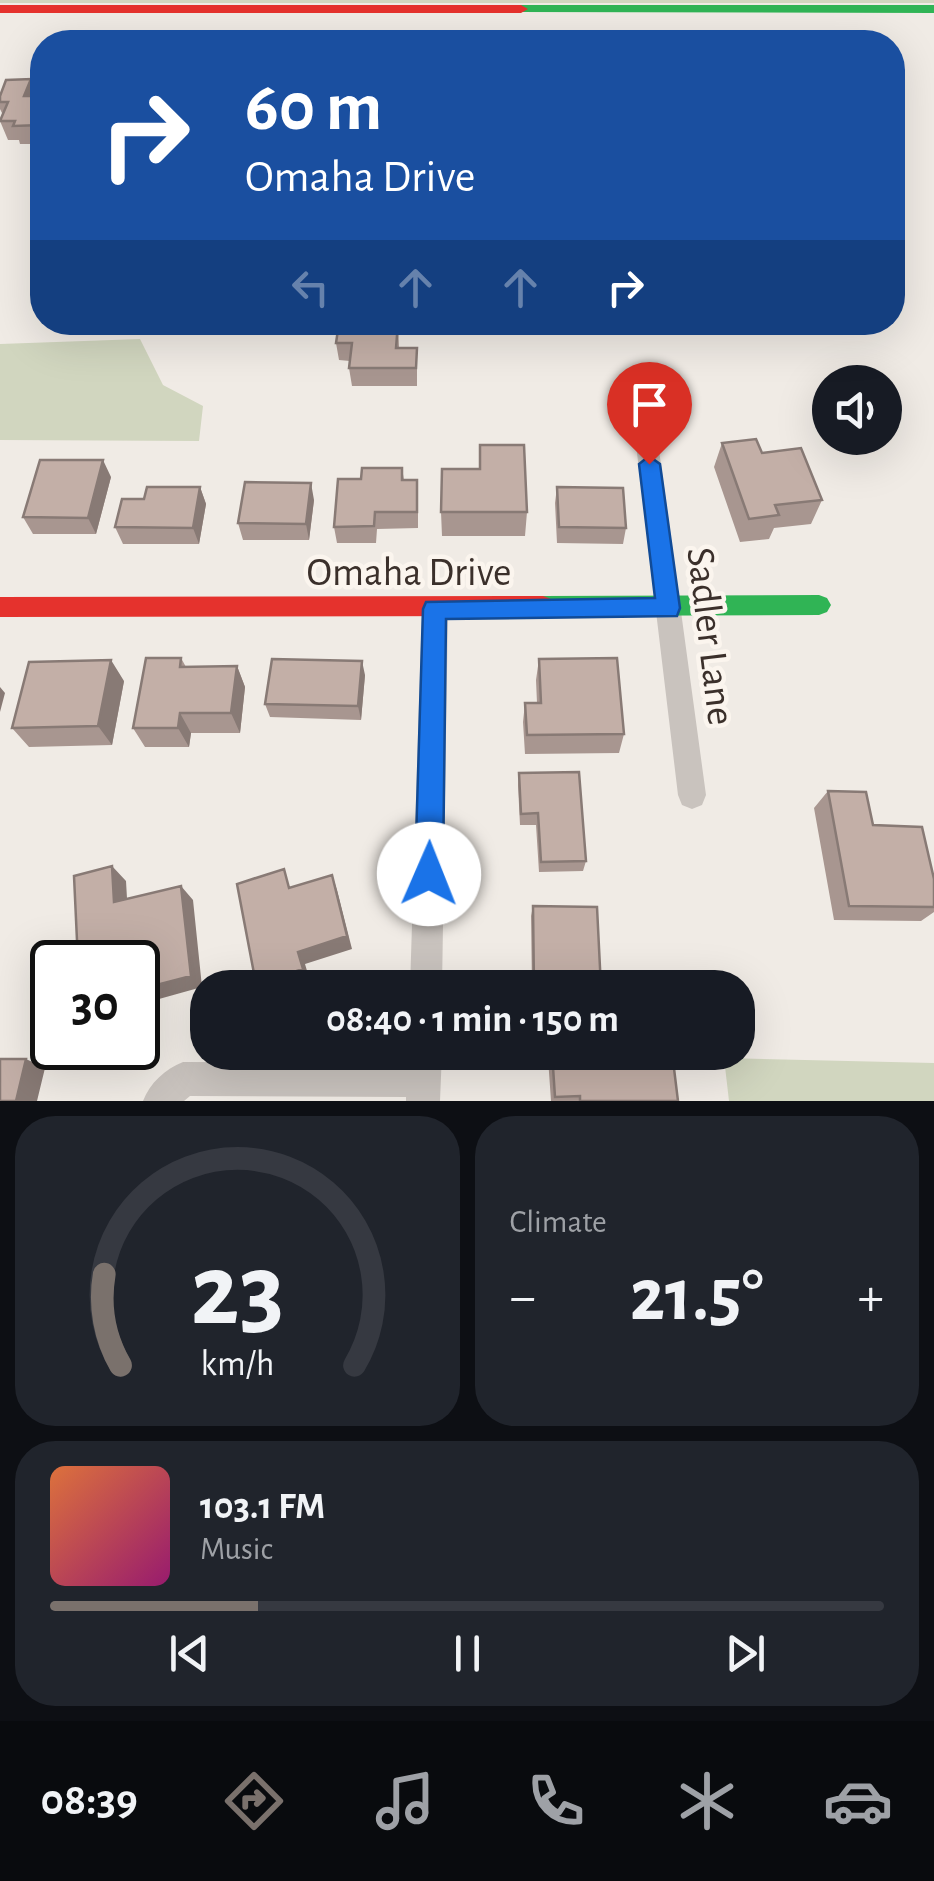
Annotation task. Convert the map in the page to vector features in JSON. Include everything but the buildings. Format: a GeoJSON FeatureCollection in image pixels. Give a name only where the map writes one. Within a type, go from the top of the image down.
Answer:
{"type":"FeatureCollection","features":[{"type":"Feature","properties":{"kind":"street"},"geometry":{"type":"LineString","coordinates":[[0,9],[934,9]]}},
{"type":"Feature","properties":{"kind":"street","name":"Sadler Lane"},"geometry":{"type":"LineString","coordinates":[[644,428],[692,795]]}},
{"type":"Feature","properties":{"kind":"street","name":"Omaha Drive"},"geometry":{"type":"LineString","coordinates":[[0,606],[819,606]]}},
{"type":"Feature","properties":{"kind":"street"},"geometry":{"type":"LineString","coordinates":[[426,970],[435,609]]}},
{"type":"Feature","properties":{"kind":"street"},"geometry":{"type":"LineString","coordinates":[[160,1101],[183,1078],[424,1078]]}},
{"type":"Feature","properties":{"kind":"green space"},"geometry":{"type":"Polygon","coordinates":[[[934,0],[934,3],[0,3],[934,0]]]}},
{"type":"Feature","properties":{"kind":"green space"},"geometry":{"type":"Polygon","coordinates":[[[140,339],[163,385],[203,406],[199,441],[0,440],[0,344],[140,339]]]}},
{"type":"Feature","properties":{"kind":"green space"},"geometry":{"type":"Polygon","coordinates":[[[755,1059],[934,1063],[934,1101],[729,1101],[725,1070],[755,1070],[755,1059]]]}},
{"type":"Feature","properties":{"kind":"traffic: fast"},"geometry":{"type":"LineString","coordinates":[[521,9],[934,9]]}},
{"type":"Feature","properties":{"kind":"traffic: fast"},"geometry":{"type":"LineString","coordinates":[[543,606],[819,605]]}},
{"type":"Feature","properties":{"kind":"traffic: jam"},"geometry":{"type":"LineString","coordinates":[[0,9],[521,9]]}},
{"type":"Feature","properties":{"kind":"traffic: jam"},"geometry":{"type":"LineString","coordinates":[[0,607],[543,606]]}},
{"type":"Feature","properties":{"kind":"route"},"geometry":{"type":"LineString","coordinates":[[429,874],[435,609],[668,608],[649,464]]}}]}
